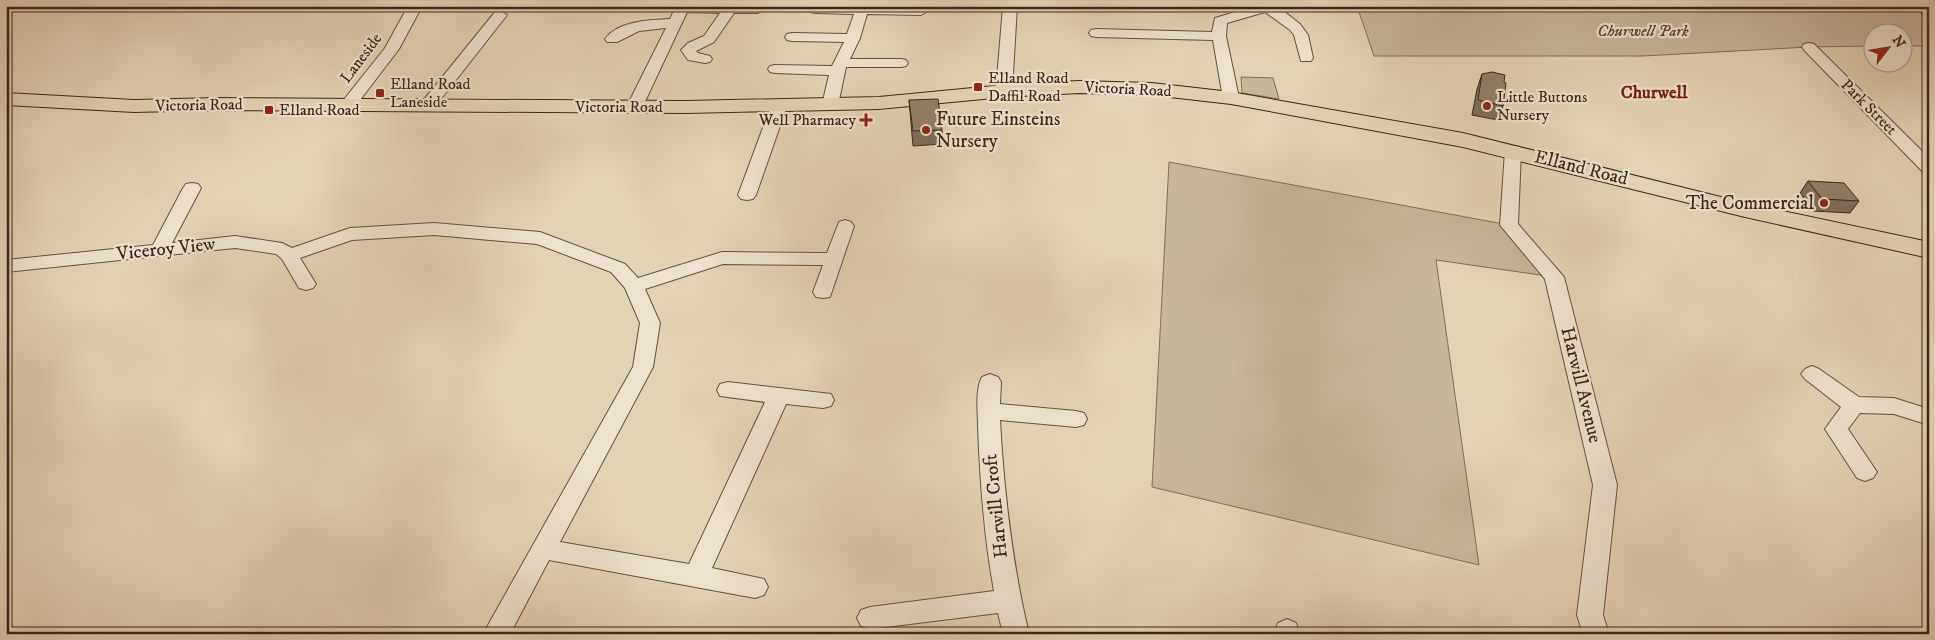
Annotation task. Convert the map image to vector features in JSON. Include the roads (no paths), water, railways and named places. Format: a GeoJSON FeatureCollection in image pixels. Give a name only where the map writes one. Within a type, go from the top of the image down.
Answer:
{"type":"FeatureCollection","features":[{"type":"Feature","properties":{"kind":"main road","name":"Victoria Road"},"geometry":{"type":"LineString","coordinates":[[6,99],[134,106],[348,105],[634,108],[878,103],[1004,91],[1079,87],[1152,88],[1231,98]]}},
{"type":"Feature","properties":{"kind":"main road","name":"Elland Road"},"geometry":{"type":"LineString","coordinates":[[1231,98],[1513,151],[1745,210],[1929,250]]}},
{"type":"Feature","properties":{"kind":"street","name":"Laneside"},"geometry":{"type":"LineString","coordinates":[[348,105],[392,49],[414,8],[412,6]]}},
{"type":"Feature","properties":{"kind":"street"},"geometry":{"type":"LineString","coordinates":[[1004,91],[1010,6]]}},
{"type":"Feature","properties":{"kind":"street"},"geometry":{"type":"LineString","coordinates":[[1921,6],[1929,12]]}},
{"type":"Feature","properties":{"kind":"street"},"geometry":{"type":"LineString","coordinates":[[634,108],[683,7],[758,9]]}},
{"type":"Feature","properties":{"kind":"street"},"geometry":{"type":"LineString","coordinates":[[1096,33],[1219,28],[1268,7],[1289,21],[1301,35],[1306,58]]}},
{"type":"Feature","properties":{"kind":"street"},"geometry":{"type":"LineString","coordinates":[[830,105],[839,67],[853,38],[862,8]]}},
{"type":"Feature","properties":{"kind":"street"},"geometry":{"type":"LineString","coordinates":[[816,9],[862,8],[921,12]]}},
{"type":"Feature","properties":{"kind":"street"},"geometry":{"type":"LineString","coordinates":[[704,59],[693,57],[688,50],[693,44],[707,40],[717,30],[729,9]]}},
{"type":"Feature","properties":{"kind":"street"},"geometry":{"type":"LineString","coordinates":[[428,106],[500,15]]}},
{"type":"Feature","properties":{"kind":"street"},"geometry":{"type":"LineString","coordinates":[[612,39],[622,31],[640,25],[674,23]]}},
{"type":"Feature","properties":{"kind":"street"},"geometry":{"type":"LineString","coordinates":[[1219,28],[1231,98]]}},
{"type":"Feature","properties":{"kind":"street"},"geometry":{"type":"LineString","coordinates":[[792,37],[853,38]]}},
{"type":"Feature","properties":{"kind":"street","name":"Park Street"},"geometry":{"type":"LineString","coordinates":[[1809,47],[1929,168]]}},
{"type":"Feature","properties":{"kind":"street"},"geometry":{"type":"LineString","coordinates":[[775,69],[901,64]]}},
{"type":"Feature","properties":{"kind":"street"},"geometry":{"type":"LineString","coordinates":[[747,195],[779,106]]}},
{"type":"Feature","properties":{"kind":"street","name":"Harwill Avenue"},"geometry":{"type":"LineString","coordinates":[[1513,151],[1509,225],[1554,277],[1606,485],[1590,615],[1596,634]]}},
{"type":"Feature","properties":{"kind":"street"},"geometry":{"type":"LineString","coordinates":[[159,250],[192,188]]}},
{"type":"Feature","properties":{"kind":"street"},"geometry":{"type":"LineString","coordinates":[[823,292],[845,226]]}},
{"type":"Feature","properties":{"kind":"street"},"geometry":{"type":"LineString","coordinates":[[306,284],[289,255],[350,234],[434,229],[540,238],[618,268],[634,286],[650,323],[643,367],[496,634]]}},
{"type":"Feature","properties":{"kind":"street","name":"Viceroy View"},"geometry":{"type":"LineString","coordinates":[[6,266],[235,242],[282,249],[289,255]]}},
{"type":"Feature","properties":{"kind":"street"},"geometry":{"type":"LineString","coordinates":[[634,286],[722,258],[834,258]]}},
{"type":"Feature","properties":{"kind":"street"},"geometry":{"type":"LineString","coordinates":[[1812,374],[1854,405],[1894,406],[1929,417]]}},
{"type":"Feature","properties":{"kind":"street","name":"Harwill Croft"},"geometry":{"type":"LineString","coordinates":[[990,382],[991,480],[1007,601],[1016,634]]}},
{"type":"Feature","properties":{"kind":"street"},"geometry":{"type":"LineString","coordinates":[[728,390],[823,400]]}},
{"type":"Feature","properties":{"kind":"street"},"geometry":{"type":"LineString","coordinates":[[696,576],[779,396]]}},
{"type":"Feature","properties":{"kind":"street"},"geometry":{"type":"LineString","coordinates":[[1854,405],[1836,430],[1865,472]]}},
{"type":"Feature","properties":{"kind":"street"},"geometry":{"type":"LineString","coordinates":[[989,411],[1076,419]]}},
{"type":"Feature","properties":{"kind":"street"},"geometry":{"type":"LineString","coordinates":[[543,549],[755,587]]}},
{"type":"Feature","properties":{"kind":"street"},"geometry":{"type":"LineString","coordinates":[[870,618],[1007,601]]}},
{"type":"Feature","properties":{"kind":"place","name":"Elland Road Daffil Road"},"geometry":{"type":"Point","coordinates":[978,87]}},
{"type":"Feature","properties":{"kind":"place","name":"Elland Road Laneside"},"geometry":{"type":"Point","coordinates":[380,93]}},
{"type":"Feature","properties":{"kind":"place","name":"Little Buttons Nursery"},"geometry":{"type":"Point","coordinates":[1487,106]}},
{"type":"Feature","properties":{"kind":"place","name":"Elland Road"},"geometry":{"type":"Point","coordinates":[269,110]}},
{"type":"Feature","properties":{"kind":"place","name":"Well Pharmacy"},"geometry":{"type":"Point","coordinates":[866,120]}},
{"type":"Feature","properties":{"kind":"place","name":"Future Einsteins Nursery"},"geometry":{"type":"Point","coordinates":[926,130]}},
{"type":"Feature","properties":{"kind":"place","name":"The Commercial"},"geometry":{"type":"Point","coordinates":[1824,203]}},
{"type":"Feature","properties":{"kind":"district","name":"Churwell"},"geometry":{"type":"Point","coordinates":[1654,93]}},
{"type":"Feature","properties":{"kind":"park label","name":"Churwell Park"},"geometry":{"type":"Point","coordinates":[1643,31]}}]}
